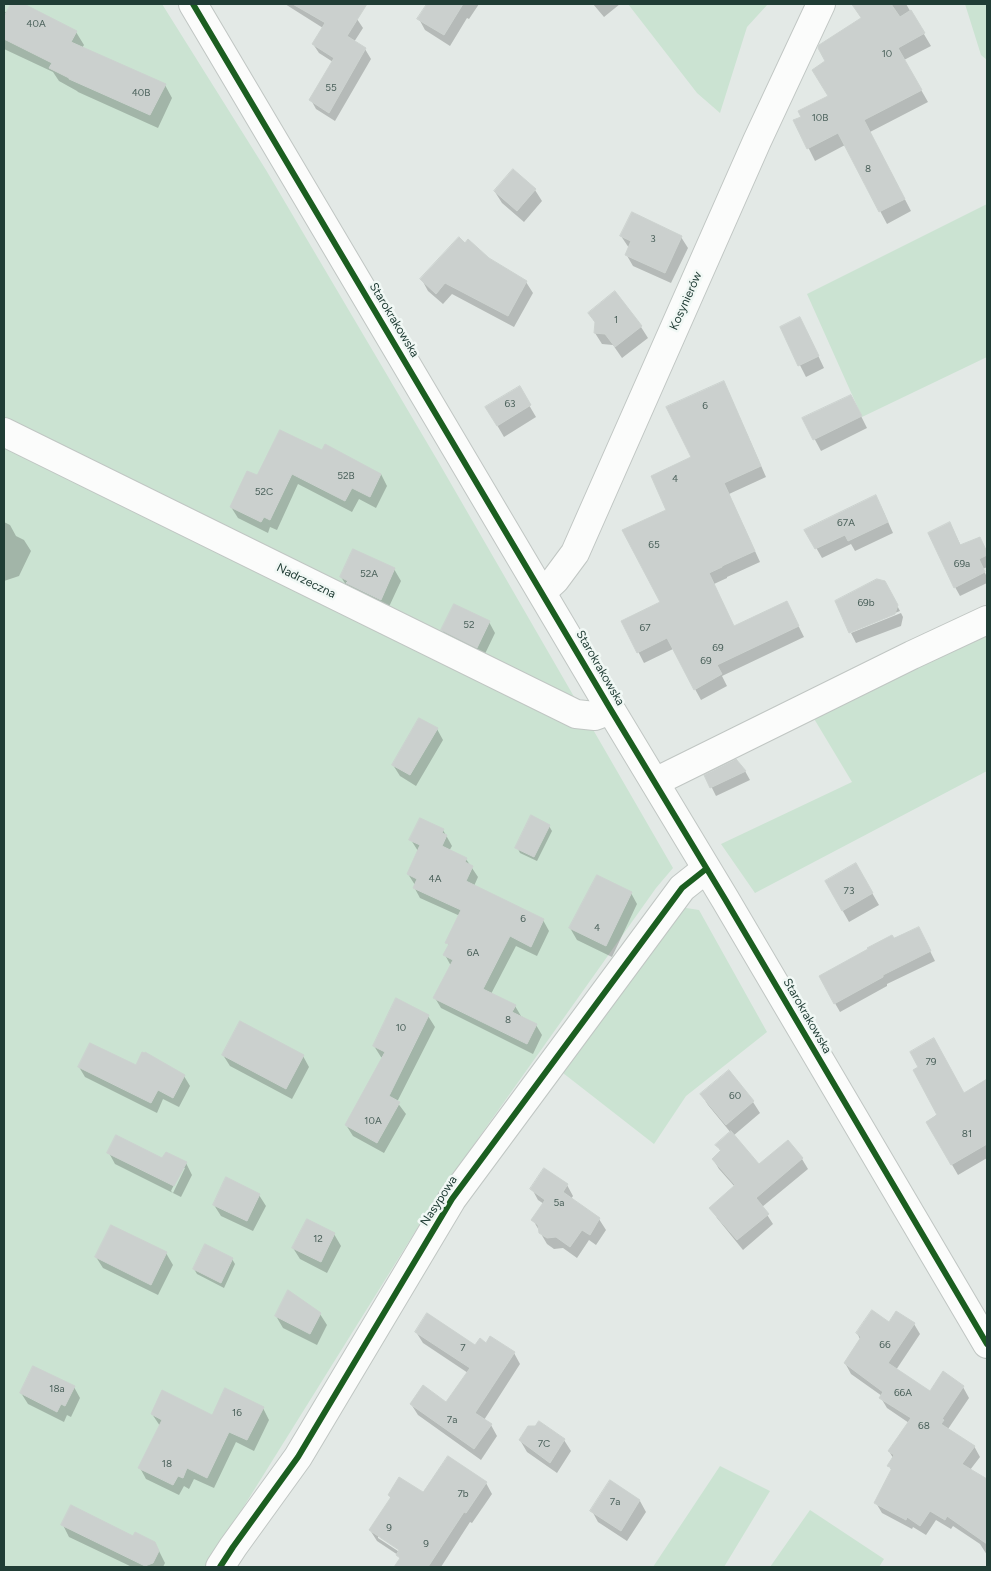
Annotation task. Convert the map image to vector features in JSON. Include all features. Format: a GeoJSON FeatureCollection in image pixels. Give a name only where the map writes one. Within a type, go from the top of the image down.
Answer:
{"type":"FeatureCollection","features":[{"type":"Feature","properties":{"kind":"street","name":"Starokrakowska"},"geometry":{"type":"LineString","coordinates":[[193,4],[611,710],[725,898],[987,1344]]}},
{"type":"Feature","properties":{"kind":"street","name":"Kosynierów"},"geometry":{"type":"LineString","coordinates":[[542,592],[555,580],[575,553],[753,150],[821,4]]}},
{"type":"Feature","properties":{"kind":"street","name":"Nadrzeczna"},"geometry":{"type":"LineString","coordinates":[[4,432],[576,714],[595,716],[611,710]]}},
{"type":"Feature","properties":{"kind":"street"},"geometry":{"type":"LineString","coordinates":[[655,782],[912,654],[987,620]]}},
{"type":"Feature","properties":{"kind":"street","name":"Nasypowa"},"geometry":{"type":"LineString","coordinates":[[220,1567],[298,1456],[452,1199],[682,888],[706,869]]}},
{"type":"Feature","properties":{"kind":"green space"},"geometry":{"type":"Polygon","coordinates":[[[4,4],[162,4],[266,170],[439,463],[673,868],[656,888],[438,1195],[206,1567],[4,1567],[4,4]]]}},
{"type":"Feature","properties":{"kind":"green space"},"geometry":{"type":"Polygon","coordinates":[[[628,4],[768,4],[747,27],[720,113],[697,93],[628,4]]]}},
{"type":"Feature","properties":{"kind":"green space"},"geometry":{"type":"Polygon","coordinates":[[[965,4],[987,4],[987,60],[981,55],[965,4]]]}},
{"type":"Feature","properties":{"kind":"green space"},"geometry":{"type":"Polygon","coordinates":[[[987,204],[987,357],[862,417],[807,294],[987,204]]]}},
{"type":"Feature","properties":{"kind":"green space"},"geometry":{"type":"Polygon","coordinates":[[[987,629],[987,771],[755,893],[721,844],[852,782],[810,712],[987,629]]]}},
{"type":"Feature","properties":{"kind":"green space"},"geometry":{"type":"Polygon","coordinates":[[[680,907],[699,910],[767,1032],[686,1096],[654,1144],[563,1073],[636,964],[680,907]]]}},
{"type":"Feature","properties":{"kind":"green space"},"geometry":{"type":"Polygon","coordinates":[[[720,1466],[770,1491],[724,1567],[653,1567],[720,1466]]]}},
{"type":"Feature","properties":{"kind":"green space"},"geometry":{"type":"Polygon","coordinates":[[[810,1510],[884,1559],[879,1567],[770,1567],[810,1510]]]}},
{"type":"Feature","properties":{"kind":"building"},"geometry":{"type":"Polygon","coordinates":[[[11,4],[24,4],[77,31],[71,42],[166,84],[150,115],[69,79],[49,68],[52,63],[4,39],[4,17],[11,4]]]}},
{"type":"Feature","properties":{"kind":"building"},"geometry":{"type":"Polygon","coordinates":[[[293,4],[367,4],[347,36],[366,48],[329,113],[309,100],[334,58],[312,44],[325,23],[293,4]]]}},
{"type":"Feature","properties":{"kind":"building"},"geometry":{"type":"Polygon","coordinates":[[[427,4],[463,4],[444,35],[417,19],[427,4]]]}},
{"type":"Feature","properties":{"kind":"building"},"geometry":{"type":"Polygon","coordinates":[[[852,4],[891,4],[900,17],[911,10],[925,33],[898,48],[922,90],[864,120],[905,199],[879,212],[838,133],[807,149],[793,120],[801,117],[798,111],[828,96],[812,70],[825,61],[818,48],[819,45],[861,18],[852,4]]]}},
{"type":"Feature","properties":{"kind":"building"},"geometry":{"type":"Polygon","coordinates":[[[513,169],[536,189],[517,211],[494,191],[513,169]]]}},
{"type":"Feature","properties":{"kind":"building"},"geometry":{"type":"Polygon","coordinates":[[[632,212],[682,236],[665,273],[625,255],[631,241],[620,236],[632,212]]]}},
{"type":"Feature","properties":{"kind":"building"},"geometry":{"type":"Polygon","coordinates":[[[459,237],[465,243],[468,239],[489,258],[527,281],[508,316],[445,283],[436,294],[420,279],[459,237]]]}},
{"type":"Feature","properties":{"kind":"building"},"geometry":{"type":"Polygon","coordinates":[[[615,291],[642,326],[615,347],[605,334],[594,333],[595,322],[588,313],[615,291]]]}},
{"type":"Feature","properties":{"kind":"building"},"geometry":{"type":"Polygon","coordinates":[[[800,317],[819,356],[798,366],[780,327],[800,317]]]}},
{"type":"Feature","properties":{"kind":"building"},"geometry":{"type":"Polygon","coordinates":[[[724,381],[761,466],[724,483],[755,551],[709,573],[734,626],[787,601],[799,626],[717,665],[722,674],[694,690],[667,638],[637,653],[621,621],[660,602],[622,530],[666,510],[651,476],[691,457],[666,407],[724,381]]]}},
{"type":"Feature","properties":{"kind":"building"},"geometry":{"type":"Polygon","coordinates":[[[520,386],[531,405],[497,426],[485,407],[520,386]]]}},
{"type":"Feature","properties":{"kind":"building"},"geometry":{"type":"Polygon","coordinates":[[[851,395],[862,416],[813,440],[802,418],[851,395]]]}},
{"type":"Feature","properties":{"kind":"building"},"geometry":{"type":"Polygon","coordinates":[[[280,430],[322,450],[325,444],[381,474],[370,497],[352,488],[345,501],[292,474],[270,520],[264,517],[261,522],[230,507],[247,471],[257,475],[280,430]]]}},
{"type":"Feature","properties":{"kind":"building"},"geometry":{"type":"Polygon","coordinates":[[[876,495],[888,522],[848,541],[845,535],[815,549],[804,530],[876,495]]]}},
{"type":"Feature","properties":{"kind":"building"},"geometry":{"type":"Polygon","coordinates":[[[950,522],[960,545],[980,537],[987,552],[987,555],[979,559],[985,572],[954,588],[928,533],[950,522]]]}},
{"type":"Feature","properties":{"kind":"building"},"geometry":{"type":"Polygon","coordinates":[[[353,549],[395,568],[381,600],[346,583],[348,581],[340,577],[353,549]]]}},
{"type":"Feature","properties":{"kind":"building"},"geometry":{"type":"Polygon","coordinates":[[[877,579],[885,581],[898,605],[895,614],[849,633],[835,601],[877,579]]]}},
{"type":"Feature","properties":{"kind":"building"},"geometry":{"type":"Polygon","coordinates":[[[454,604],[490,621],[477,648],[441,630],[454,604]]]}},
{"type":"Feature","properties":{"kind":"building"},"geometry":{"type":"Polygon","coordinates":[[[419,718],[438,728],[410,775],[392,765],[419,718]]]}},
{"type":"Feature","properties":{"kind":"building"},"geometry":{"type":"Polygon","coordinates":[[[736,759],[746,771],[710,788],[704,775],[736,759]]]}},
{"type":"Feature","properties":{"kind":"building"},"geometry":{"type":"Polygon","coordinates":[[[531,815],[550,825],[534,857],[515,848],[531,815]]]}},
{"type":"Feature","properties":{"kind":"building"},"geometry":{"type":"Polygon","coordinates":[[[420,818],[444,829],[442,833],[447,835],[442,846],[467,858],[465,862],[473,866],[466,881],[544,919],[531,947],[510,936],[483,989],[516,1005],[512,1012],[537,1024],[527,1044],[433,998],[453,960],[443,955],[449,944],[445,943],[461,910],[413,888],[417,879],[407,874],[420,845],[409,840],[420,818]]]}},
{"type":"Feature","properties":{"kind":"building"},"geometry":{"type":"Polygon","coordinates":[[[856,863],[873,893],[842,911],[825,881],[856,863]]]}},
{"type":"Feature","properties":{"kind":"building"},"geometry":{"type":"Polygon","coordinates":[[[597,875],[632,892],[606,946],[569,928],[597,875]]]}},
{"type":"Feature","properties":{"kind":"building"},"geometry":{"type":"Polygon","coordinates":[[[919,927],[931,951],[883,975],[883,977],[834,1004],[819,976],[892,935],[894,938],[919,927]]]}},
{"type":"Feature","properties":{"kind":"building"},"geometry":{"type":"Polygon","coordinates":[[[396,998],[429,1015],[389,1096],[400,1102],[377,1143],[345,1125],[385,1052],[373,1046],[396,998]]]}},
{"type":"Feature","properties":{"kind":"building"},"geometry":{"type":"Polygon","coordinates":[[[240,1021],[304,1055],[286,1089],[222,1055],[240,1021]]]}},
{"type":"Feature","properties":{"kind":"building"},"geometry":{"type":"Polygon","coordinates":[[[934,1038],[964,1093],[987,1079],[987,1144],[951,1165],[926,1122],[937,1115],[913,1070],[918,1067],[910,1052],[934,1038]]]}},
{"type":"Feature","properties":{"kind":"building"},"geometry":{"type":"Polygon","coordinates":[[[90,1043],[136,1065],[142,1052],[145,1052],[185,1075],[173,1098],[158,1090],[151,1103],[78,1067],[90,1043]]]}},
{"type":"Feature","properties":{"kind":"building"},"geometry":{"type":"Polygon","coordinates":[[[729,1070],[754,1101],[726,1125],[700,1094],[729,1070]]]}},
{"type":"Feature","properties":{"kind":"building"},"geometry":{"type":"Polygon","coordinates":[[[731,1131],[759,1164],[788,1140],[803,1158],[756,1198],[769,1214],[737,1240],[709,1208],[735,1185],[712,1159],[721,1150],[715,1145],[731,1131]]]}},
{"type":"Feature","properties":{"kind":"building"},"geometry":{"type":"Polygon","coordinates":[[[116,1135],[162,1158],[166,1152],[187,1162],[174,1186],[107,1153],[116,1135]]]}},
{"type":"Feature","properties":{"kind":"building"},"geometry":{"type":"Polygon","coordinates":[[[544,1168],[568,1184],[563,1192],[600,1218],[590,1235],[582,1230],[570,1247],[556,1237],[547,1238],[539,1233],[538,1225],[531,1220],[545,1200],[530,1189],[544,1168]]]}},
{"type":"Feature","properties":{"kind":"building"},"geometry":{"type":"Polygon","coordinates":[[[226,1177],[260,1194],[247,1221],[213,1205],[226,1177]]]}},
{"type":"Feature","properties":{"kind":"building"},"geometry":{"type":"Polygon","coordinates":[[[307,1219],[335,1233],[321,1262],[292,1248],[307,1219]]]}},
{"type":"Feature","properties":{"kind":"building"},"geometry":{"type":"Polygon","coordinates":[[[111,1225],[167,1252],[151,1285],[95,1257],[111,1225]]]}},
{"type":"Feature","properties":{"kind":"building"},"geometry":{"type":"Polygon","coordinates":[[[205,1244],[233,1258],[221,1283],[193,1269],[205,1244]]]}},
{"type":"Feature","properties":{"kind":"building"},"geometry":{"type":"Polygon","coordinates":[[[288,1290],[321,1313],[310,1334],[275,1316],[288,1290]]]}},
{"type":"Feature","properties":{"kind":"building"},"geometry":{"type":"Polygon","coordinates":[[[872,1310],[889,1322],[896,1311],[915,1323],[888,1363],[930,1391],[943,1371],[964,1386],[942,1419],[944,1420],[941,1424],[975,1446],[962,1464],[987,1479],[987,1544],[947,1516],[945,1520],[930,1511],[920,1526],[907,1517],[906,1520],[874,1503],[892,1468],[887,1466],[894,1455],[888,1451],[911,1418],[879,1398],[883,1392],[844,1363],[861,1337],[856,1333],[872,1310]]]}},
{"type":"Feature","properties":{"kind":"building"},"geometry":{"type":"Polygon","coordinates":[[[427,1313],[475,1345],[480,1338],[486,1343],[490,1336],[515,1352],[475,1413],[492,1424],[474,1449],[410,1404],[423,1385],[446,1402],[470,1368],[415,1332],[427,1313]]]}},
{"type":"Feature","properties":{"kind":"building"},"geometry":{"type":"Polygon","coordinates":[[[33,1366],[75,1386],[65,1406],[61,1404],[57,1412],[20,1393],[33,1366]]]}},
{"type":"Feature","properties":{"kind":"building"},"geometry":{"type":"Polygon","coordinates":[[[225,1388],[264,1407],[247,1440],[229,1432],[207,1478],[187,1468],[183,1478],[178,1476],[173,1485],[138,1468],[162,1420],[151,1414],[162,1390],[212,1415],[225,1388]]]}},
{"type":"Feature","properties":{"kind":"building"},"geometry":{"type":"Polygon","coordinates":[[[539,1421],[565,1439],[550,1463],[519,1440],[528,1426],[535,1426],[539,1421]]]}},
{"type":"Feature","properties":{"kind":"building"},"geometry":{"type":"Polygon","coordinates":[[[448,1456],[487,1482],[466,1513],[464,1512],[428,1567],[394,1567],[400,1558],[396,1555],[399,1550],[369,1530],[391,1497],[388,1495],[399,1477],[423,1492],[448,1456]]]}},
{"type":"Feature","properties":{"kind":"building"},"geometry":{"type":"Polygon","coordinates":[[[610,1480],[640,1500],[621,1531],[590,1511],[610,1480]]]}},
{"type":"Feature","properties":{"kind":"building"},"geometry":{"type":"Polygon","coordinates":[[[71,1505],[133,1536],[135,1532],[155,1542],[159,1551],[153,1563],[145,1566],[61,1525],[71,1505]]]}},
{"type":"Feature","properties":{"kind":"cycle path"},"geometry":{"type":"LineString","coordinates":[[193,4],[987,1344]]}},
{"type":"Feature","properties":{"kind":"cycle path"},"geometry":{"type":"LineString","coordinates":[[220,1567],[298,1457],[452,1199],[682,888],[706,869]]}}]}
